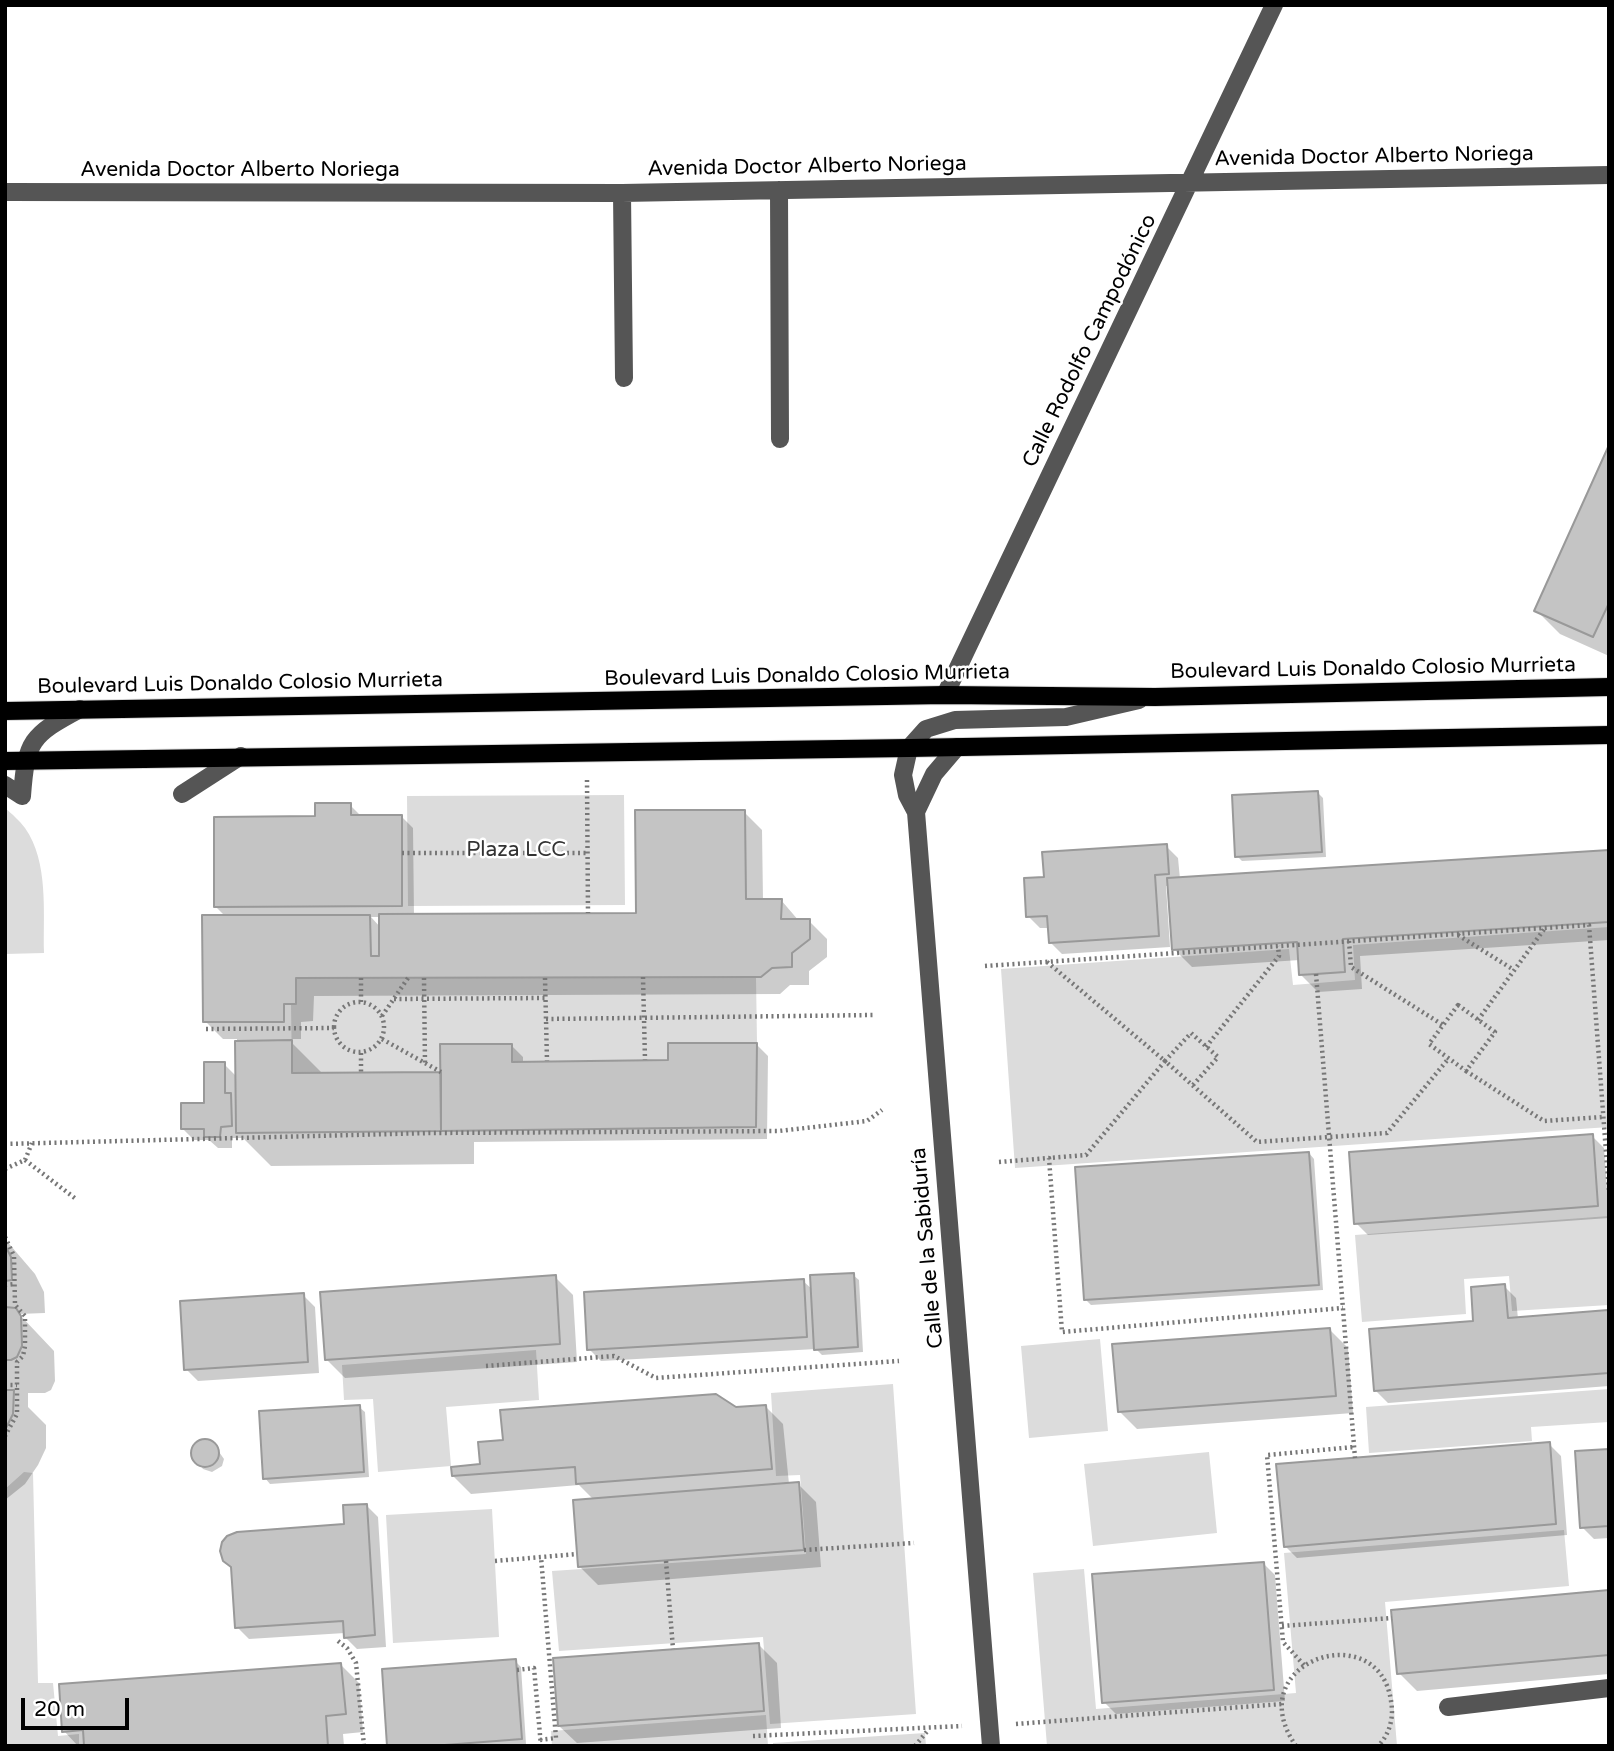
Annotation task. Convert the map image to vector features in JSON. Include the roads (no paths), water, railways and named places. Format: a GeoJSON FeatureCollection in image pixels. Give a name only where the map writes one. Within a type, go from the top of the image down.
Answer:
{"type":"FeatureCollection","features":[{"type":"Feature","properties":{"kind":"main road","name":"Boulevard Luis Donaldo Colosio Murrieta"},"geometry":{"type":"LineString","coordinates":[[5,710],[945,695],[1155,697],[1609,687]]}},
{"type":"Feature","properties":{"kind":"main road"},"geometry":{"type":"LineString","coordinates":[[5,761],[1609,735]]}},
{"type":"Feature","properties":{"kind":"street","name":"Calle Rodolfo Campodónico"},"geometry":{"type":"LineString","coordinates":[[945,695],[1274,5]]}},
{"type":"Feature","properties":{"kind":"street","name":"Avenida Doctor Alberto Noriega"},"geometry":{"type":"LineString","coordinates":[[5,192],[622,193],[1609,175]]}},
{"type":"Feature","properties":{"kind":"street"},"geometry":{"type":"LineString","coordinates":[[779,190],[780,439]]}},
{"type":"Feature","properties":{"kind":"street"},"geometry":{"type":"LineString","coordinates":[[622,193],[624,378]]}},
{"type":"Feature","properties":{"kind":"street"},"geometry":{"type":"LineString","coordinates":[[909,748],[926,729],[955,720],[1066,716],[1155,697]]}},
{"type":"Feature","properties":{"kind":"street"},"geometry":{"type":"LineString","coordinates":[[5,785],[22,796],[25,760],[31,744],[48,726],[80,709]]}},
{"type":"Feature","properties":{"kind":"street"},"geometry":{"type":"LineString","coordinates":[[916,812],[934,775],[957,747]]}},
{"type":"Feature","properties":{"kind":"street","name":"Calle de la Sabiduría"},"geometry":{"type":"LineString","coordinates":[[909,748],[903,775],[907,795],[916,812],[991,1746]]}},
{"type":"Feature","properties":{"kind":"street"},"geometry":{"type":"LineString","coordinates":[[182,794],[241,756]]}},
{"type":"Feature","properties":{"kind":"street"},"geometry":{"type":"LineString","coordinates":[[1448,1707],[1609,1688]]}},
{"type":"Feature","properties":{"kind":"park label","name":"Plaza LCC"},"geometry":{"type":"Point","coordinates":[516,850]}}]}
